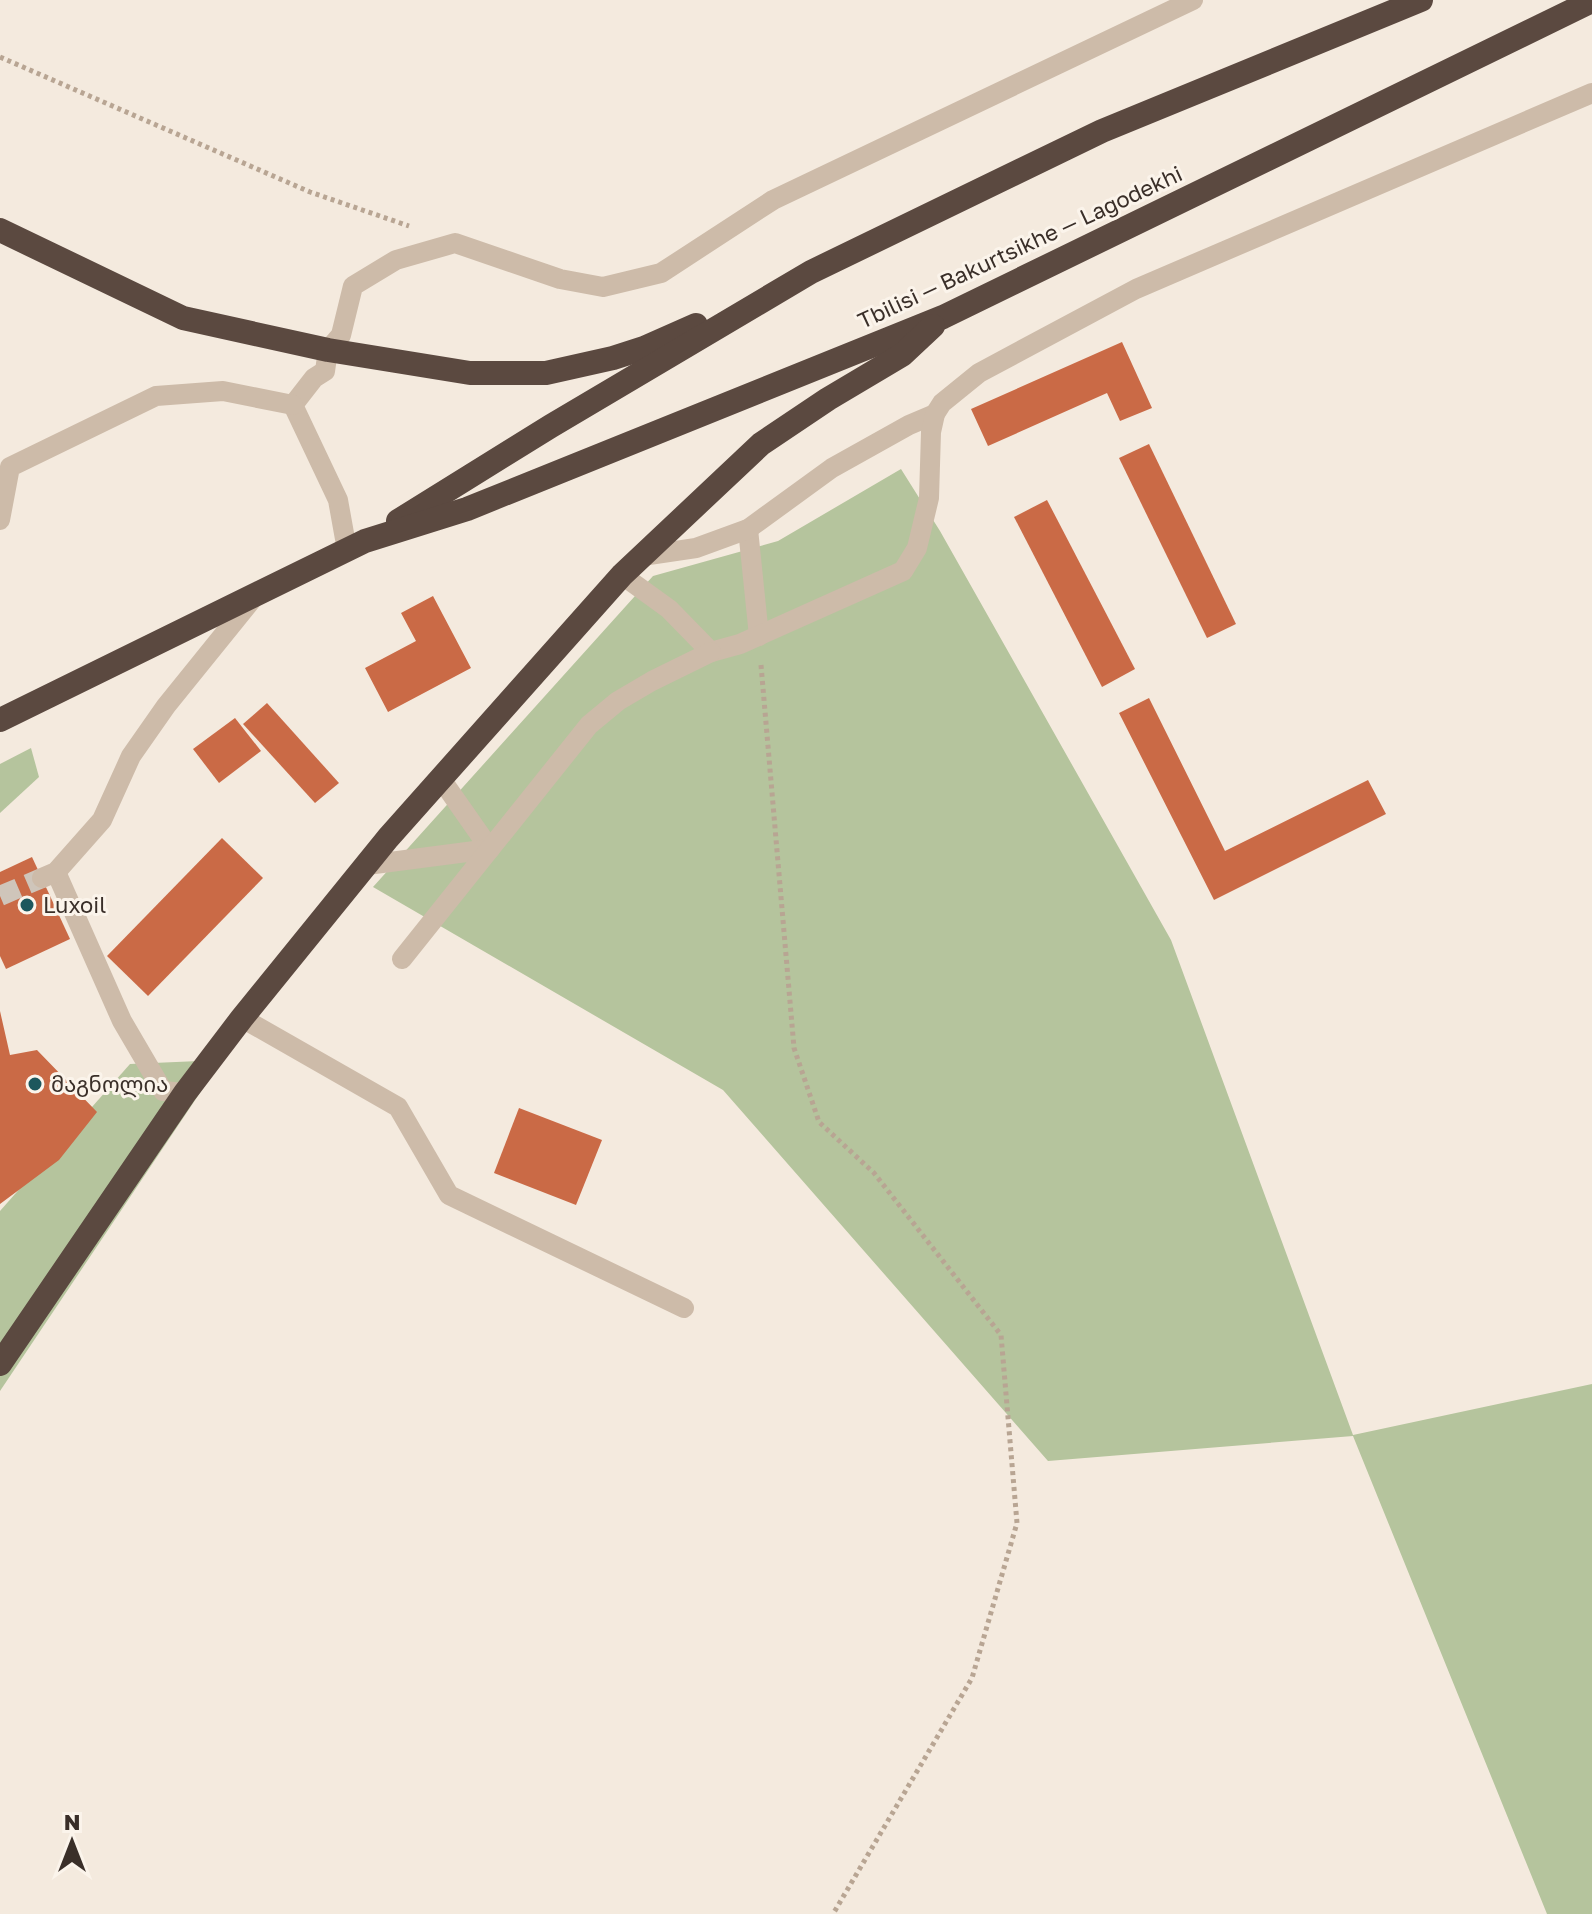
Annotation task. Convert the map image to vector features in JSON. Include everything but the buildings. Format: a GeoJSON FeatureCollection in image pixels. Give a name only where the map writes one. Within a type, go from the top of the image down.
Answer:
{"type":"FeatureCollection","features":[{"type":"Feature","properties":{"kind":"highway","name":"Tbilisi — Bakurtsikhe — Lagodekhi"},"geometry":{"type":"LineString","coordinates":[[0,720],[356,545],[811,272],[1102,131],[1421,0]]}},
{"type":"Feature","properties":{"kind":"highway","name":"Tbilisi — Bakurtsikhe — Lagodekhi"},"geometry":{"type":"LineString","coordinates":[[356,545],[467,509],[943,317],[1592,1]]}},
{"type":"Feature","properties":{"kind":"highway"},"geometry":{"type":"LineString","coordinates":[[0,230],[183,318],[328,350],[470,373],[546,373],[613,358],[644,348],[811,272]]}},
{"type":"Feature","properties":{"kind":"highway"},"geometry":{"type":"LineString","coordinates":[[0,1364],[185,1093],[242,1018],[367,865],[622,575],[761,444],[902,355],[943,317]]}},
{"type":"Feature","properties":{"kind":"street"},"geometry":{"type":"LineString","coordinates":[[293,405],[314,378],[325,371],[328,350],[341,335],[353,286],[396,260],[455,243],[560,279],[603,287],[661,273],[773,200],[1193,0]]}},
{"type":"Feature","properties":{"kind":"street"},"geometry":{"type":"LineString","coordinates":[[402,959],[589,725],[618,701],[711,652],[759,636],[903,571],[917,548],[929,498],[931,432],[935,414],[942,403],[979,373],[1136,289],[1592,93]]}},
{"type":"Feature","properties":{"kind":"street"},"geometry":{"type":"LineString","coordinates":[[0,520],[10,467],[156,396],[223,391],[293,405]]}},
{"type":"Feature","properties":{"kind":"street"},"geometry":{"type":"LineString","coordinates":[[293,405],[356,545]]}},
{"type":"Feature","properties":{"kind":"street"},"geometry":{"type":"LineString","coordinates":[[642,556],[696,548],[748,529],[832,468],[935,414]]}},
{"type":"Feature","properties":{"kind":"street"},"geometry":{"type":"LineString","coordinates":[[748,529],[759,636]]}},
{"type":"Feature","properties":{"kind":"street"},"geometry":{"type":"LineString","coordinates":[[622,575],[669,609],[711,652]]}},
{"type":"Feature","properties":{"kind":"street"},"geometry":{"type":"LineString","coordinates":[[185,1093],[163,1091],[122,1021],[49,875],[102,820],[131,756],[166,706],[256,595]]}},
{"type":"Feature","properties":{"kind":"street"},"geometry":{"type":"LineString","coordinates":[[441,779],[490,849]]}},
{"type":"Feature","properties":{"kind":"street"},"geometry":{"type":"LineString","coordinates":[[367,865],[490,849]]}},
{"type":"Feature","properties":{"kind":"street"},"geometry":{"type":"LineString","coordinates":[[242,1018],[398,1107],[449,1195],[684,1308]]}},
{"type":"Feature","properties":{"kind":"path"},"geometry":{"type":"LineString","coordinates":[[0,57],[310,192],[455,243]]}},
{"type":"Feature","properties":{"kind":"path"},"geometry":{"type":"LineString","coordinates":[[759,636],[794,1048],[819,1122],[874,1173],[1001,1335],[1017,1523],[972,1678],[833,1914]]}},
{"type":"Feature","properties":{"kind":"green space"},"geometry":{"type":"Polygon","coordinates":[[[901,469],[940,531],[1171,940],[1353,1435],[1592,1384],[1592,1914],[1547,1914],[1353,1436],[1048,1461],[723,1090],[373,887],[653,576],[778,541],[901,469]]]}},
{"type":"Feature","properties":{"kind":"green space"},"geometry":{"type":"Polygon","coordinates":[[[31,748],[39,777],[0,813],[0,764],[31,748]]]}},
{"type":"Feature","properties":{"kind":"green space"},"geometry":{"type":"Polygon","coordinates":[[[222,1060],[0,1391],[0,1211],[130,1064],[222,1060]]]}},
{"type":"Feature","properties":{"kind":"tunnel"},"geometry":{"type":"LineString","coordinates":[[0,896],[42,878]]}},
{"type":"Feature","properties":{"kind":"place","name":"Luxoil"},"geometry":{"type":"Point","coordinates":[27,905]}},
{"type":"Feature","properties":{"kind":"place","name":"მაგნოლია"},"geometry":{"type":"Point","coordinates":[35,1084]}}]}
